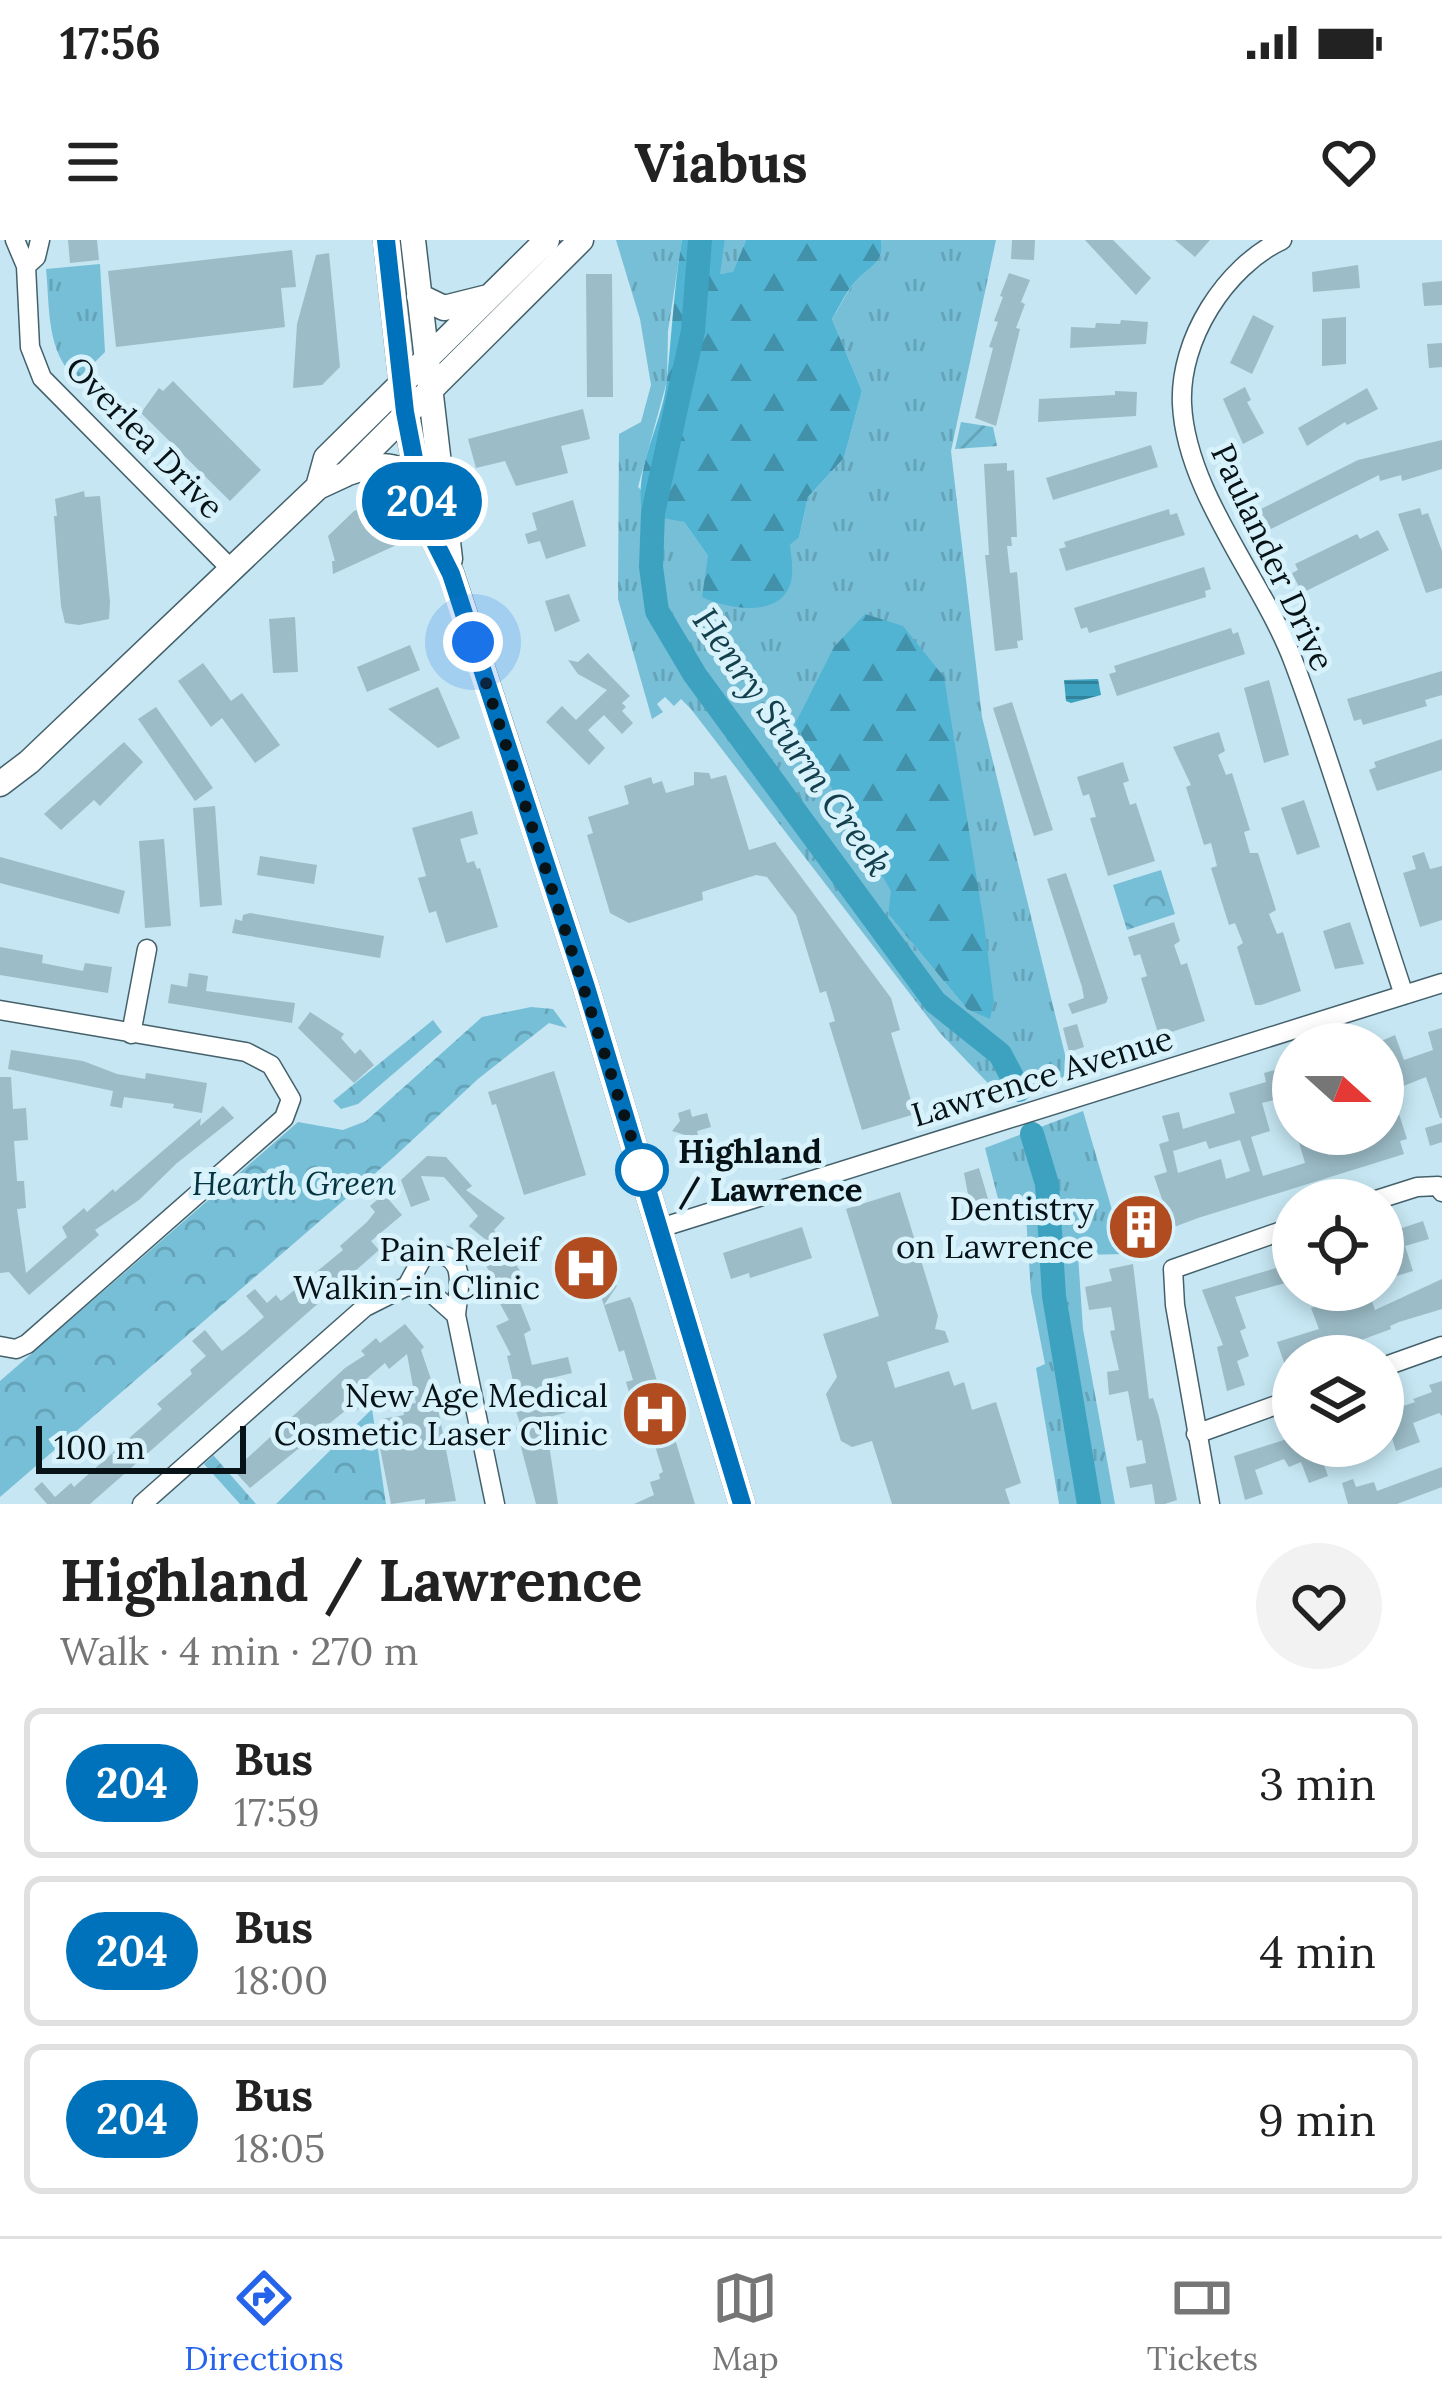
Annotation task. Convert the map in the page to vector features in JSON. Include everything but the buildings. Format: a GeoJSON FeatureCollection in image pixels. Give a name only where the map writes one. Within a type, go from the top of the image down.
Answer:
{"type":"FeatureCollection","features":[{"type":"Feature","properties":{"kind":"main road"},"geometry":{"type":"LineString","coordinates":[[386,240],[447,516],[451,574]]}},
{"type":"Feature","properties":{"kind":"main road"},"geometry":{"type":"LineString","coordinates":[[413,240],[427,361]]}},
{"type":"Feature","properties":{"kind":"main road"},"geometry":{"type":"LineString","coordinates":[[346,474],[405,412],[427,361],[547,240]]}},
{"type":"Feature","properties":{"kind":"main road"},"geometry":{"type":"LineString","coordinates":[[318,487],[326,458],[415,387],[581,240]]}},
{"type":"Feature","properties":{"kind":"main road"},"geometry":{"type":"LineString","coordinates":[[419,296],[444,308],[490,297]]}},
{"type":"Feature","properties":{"kind":"main road"},"geometry":{"type":"LineString","coordinates":[[405,412],[427,526],[451,574],[581,970],[742,1504]]}},
{"type":"Feature","properties":{"kind":"main road"},"geometry":{"type":"LineString","coordinates":[[0,784],[29,763],[318,487],[371,465],[388,465],[418,481]]}},
{"type":"Feature","properties":{"kind":"street","name":"Overlea Drive"},"geometry":{"type":"LineString","coordinates":[[15,240],[26,266],[30,347],[42,378],[231,568]]}},
{"type":"Feature","properties":{"kind":"street"},"geometry":{"type":"LineString","coordinates":[[26,266],[36,257],[40,240]]}},
{"type":"Feature","properties":{"kind":"street","name":"Paulander Drive"},"geometry":{"type":"LineString","coordinates":[[1282,240],[1247,262],[1201,325],[1185,365],[1181,398],[1185,437],[1294,662],[1404,995]]}},
{"type":"Feature","properties":{"kind":"street"},"geometry":{"type":"LineString","coordinates":[[131,1034],[147,949]]}},
{"type":"Feature","properties":{"kind":"street","name":"Lawrence Avenue"},"geometry":{"type":"LineString","coordinates":[[660,1228],[1442,983]]}},
{"type":"Feature","properties":{"kind":"street"},"geometry":{"type":"LineString","coordinates":[[0,1010],[258,1057],[280,1075],[291,1099],[284,1118],[27,1344],[16,1349],[0,1346]]}},
{"type":"Feature","properties":{"kind":"street"},"geometry":{"type":"LineString","coordinates":[[1404,1191],[1440,1189]]}},
{"type":"Feature","properties":{"kind":"street"},"geometry":{"type":"LineString","coordinates":[[1210,1504],[1173,1269],[1272,1234]]}},
{"type":"Feature","properties":{"kind":"street"},"geometry":{"type":"LineString","coordinates":[[142,1504],[365,1306],[407,1286],[424,1255],[436,1254],[452,1260],[461,1274],[449,1307],[495,1504]]}},
{"type":"Feature","properties":{"kind":"street"},"geometry":{"type":"LineString","coordinates":[[407,1286],[428,1290],[449,1307]]}},
{"type":"Feature","properties":{"kind":"street"},"geometry":{"type":"LineString","coordinates":[[1404,1360],[1442,1346]]}},
{"type":"Feature","properties":{"kind":"street"},"geometry":{"type":"LineString","coordinates":[[1196,1434],[1272,1407]]}},
{"type":"Feature","properties":{"kind":"green space"},"geometry":{"type":"Polygon","coordinates":[[[616,240],[682,240],[668,331],[667,381],[638,487],[669,517],[684,522],[708,556],[790,545],[799,538],[808,497],[844,458],[862,391],[832,319],[855,282],[878,259],[881,240],[996,240],[951,451],[982,717],[1071,1079],[1005,1101],[940,1033],[691,709],[681,699],[674,706],[665,697],[657,704],[663,712],[652,719],[618,599],[619,434],[641,422],[651,385],[640,319],[616,240]],[[892,891],[888,914],[967,1009],[892,891]]]}},
{"type":"Feature","properties":{"kind":"green space"},"geometry":{"type":"Polygon","coordinates":[[[682,240],[725,240],[720,274],[733,272],[746,240],[881,240],[878,259],[852,286],[832,319],[862,391],[844,458],[808,497],[799,538],[790,545],[788,589],[780,599],[756,608],[702,597],[708,556],[684,522],[642,514],[642,478],[667,379],[682,240]]]}},
{"type":"Feature","properties":{"kind":"green space"},"geometry":{"type":"Polygon","coordinates":[[[725,240],[746,240],[733,273],[719,274],[725,240]]]}},
{"type":"Feature","properties":{"kind":"green space"},"geometry":{"type":"Polygon","coordinates":[[[100,264],[105,352],[77,380],[55,343],[46,269],[100,264]]]}},
{"type":"Feature","properties":{"kind":"green space"},"geometry":{"type":"Polygon","coordinates":[[[961,422],[993,427],[997,446],[955,449],[961,422]]]}},
{"type":"Feature","properties":{"kind":"green space"},"geometry":{"type":"Polygon","coordinates":[[[865,614],[903,626],[944,677],[984,923],[994,1002],[990,1019],[967,1009],[888,914],[891,891],[795,724],[834,647],[865,614]]]}},
{"type":"Feature","properties":{"kind":"green space"},"geometry":{"type":"Polygon","coordinates":[[[1161,870],[1175,914],[1127,930],[1113,885],[1161,870]]]}},
{"type":"Feature","properties":{"kind":"green space","name":"Hearth Green"},"geometry":{"type":"Polygon","coordinates":[[[531,1007],[553,1009],[567,1028],[549,1023],[478,1079],[0,1497],[0,1381],[298,1122],[343,1130],[366,1121],[482,1017],[531,1007]]]}},
{"type":"Feature","properties":{"kind":"green space"},"geometry":{"type":"Polygon","coordinates":[[[433,1020],[442,1032],[358,1104],[341,1109],[333,1101],[433,1020]]]}},
{"type":"Feature","properties":{"kind":"green space"},"geometry":{"type":"Polygon","coordinates":[[[1083,1111],[1125,1254],[1078,1255],[1083,1329],[1115,1504],[1059,1504],[1036,1368],[1045,1364],[1031,1292],[1026,1216],[1004,1222],[985,1148],[1083,1111]]]}},
{"type":"Feature","properties":{"kind":"green space"},"geometry":{"type":"Polygon","coordinates":[[[372,1409],[386,1504],[276,1504],[372,1409]]]}},
{"type":"Feature","properties":{"kind":"green space"},"geometry":{"type":"Polygon","coordinates":[[[214,1455],[256,1504],[240,1504],[204,1464],[214,1455]]]}},
{"type":"Feature","properties":{"kind":"shaded area"},"geometry":{"type":"Polygon","coordinates":[[[1098,679],[1101,695],[1066,701],[1064,680],[1098,679]]]}},
{"type":"Feature","properties":{"kind":"waterway","name":"Henry Sturm Creek"},"geometry":{"type":"LineString","coordinates":[[700,240],[693,331],[653,513],[651,567],[657,611],[695,675],[935,1002],[1000,1054],[1019,1090]]}},
{"type":"Feature","properties":{"kind":"waterway","name":"Henry Sturm Creek"},"geometry":{"type":"LineString","coordinates":[[1032,1134],[1047,1184],[1054,1296],[1089,1504]]}},
{"type":"Feature","properties":{"kind":"bus line","name":"204"},"geometry":{"type":"LineString","coordinates":[[386,240],[405,412],[427,526],[451,574],[586,987],[742,1504]]}},
{"type":"Feature","properties":{"kind":"place","name":"Highland / Lawrence"},"geometry":{"type":"Point","coordinates":[642,1170]}},
{"type":"Feature","properties":{"kind":"place","name":"Dentistry on Lawrence"},"geometry":{"type":"Point","coordinates":[1141,1227]}},
{"type":"Feature","properties":{"kind":"place","name":"Pain Releif Walkin-in Clinic"},"geometry":{"type":"Point","coordinates":[586,1268]}},
{"type":"Feature","properties":{"kind":"place","name":"New Age Medical Cosmetic Laser Clinic"},"geometry":{"type":"Point","coordinates":[655,1414]}},
{"type":"Feature","properties":{"kind":"route"},"geometry":{"type":"LineString","coordinates":[[473,642],[643,1174],[642,1170]]}}]}
